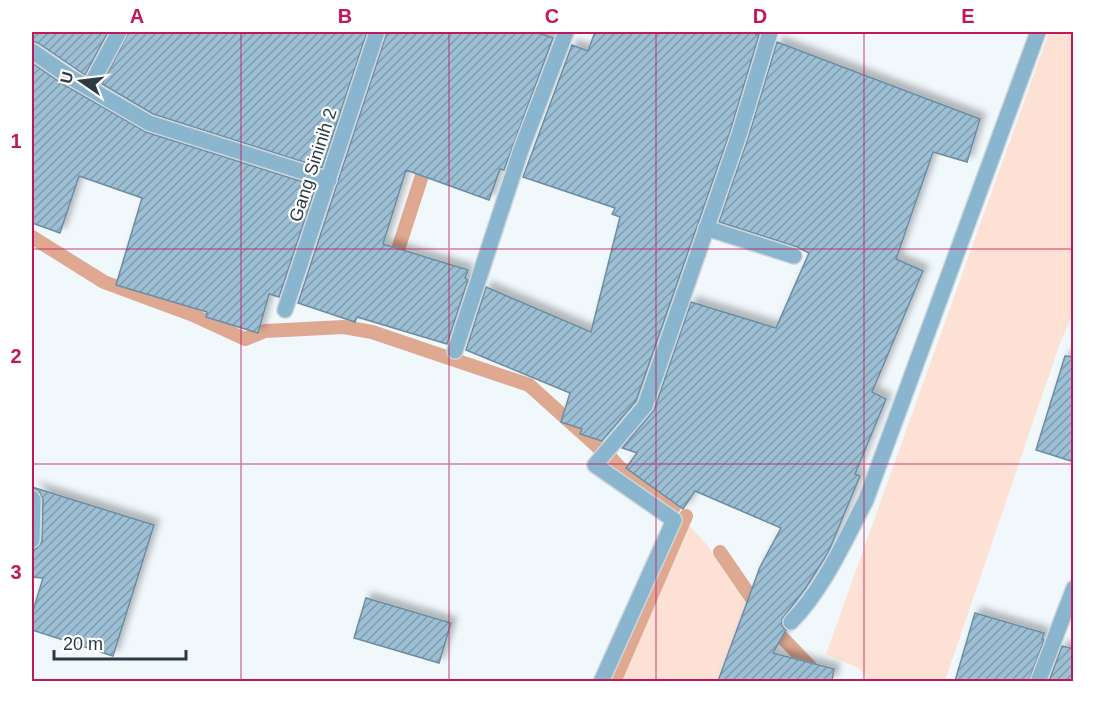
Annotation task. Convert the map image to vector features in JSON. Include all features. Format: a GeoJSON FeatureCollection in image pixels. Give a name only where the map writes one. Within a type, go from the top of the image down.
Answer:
{"type":"FeatureCollection","features":[{"type":"Feature","properties":{"kind":"street"},"geometry":{"type":"LineString","coordinates":[[89,88],[119,32]]}},
{"type":"Feature","properties":{"kind":"street","name":"Gang Sininih 2"},"geometry":{"type":"LineString","coordinates":[[285,310],[376,32]]}},
{"type":"Feature","properties":{"kind":"street"},"geometry":{"type":"LineString","coordinates":[[455,351],[521,150],[566,32]]}},
{"type":"Feature","properties":{"kind":"street"},"geometry":{"type":"LineString","coordinates":[[601,681],[674,520],[595,465],[645,406],[739,135],[770,32]]}},
{"type":"Feature","properties":{"kind":"street"},"geometry":{"type":"LineString","coordinates":[[791,622],[803,610],[866,500],[1038,32]]}},
{"type":"Feature","properties":{"kind":"street"},"geometry":{"type":"LineString","coordinates":[[32,51],[149,123],[329,180]]}},
{"type":"Feature","properties":{"kind":"street"},"geometry":{"type":"LineString","coordinates":[[706,228],[794,256]]}},
{"type":"Feature","properties":{"kind":"street"},"geometry":{"type":"LineString","coordinates":[[32,498],[32,540]]}},
{"type":"Feature","properties":{"kind":"street"},"geometry":{"type":"LineString","coordinates":[[1038,681],[1074,588]]}},
{"type":"Feature","properties":{"kind":"shaded area"},"geometry":{"type":"Polygon","coordinates":[[[1049,32],[1073,32],[1073,313],[1059,346],[945,681],[869,681],[858,668],[826,654],[1049,32]]]}},
{"type":"Feature","properties":{"kind":"shaded area"},"geometry":{"type":"Polygon","coordinates":[[[686,522],[707,545],[746,603],[717,681],[616,681],[686,522]]]}},
{"type":"Feature","properties":{"kind":"building"},"geometry":{"type":"Polygon","coordinates":[[[32,32],[108,32],[85,75],[32,41],[32,32]]]}},
{"type":"Feature","properties":{"kind":"building"},"geometry":{"type":"Polygon","coordinates":[[[129,32],[367,32],[322,168],[153,114],[102,84],[129,32]]]}},
{"type":"Feature","properties":{"kind":"building"},"geometry":{"type":"Polygon","coordinates":[[[387,32],[536,32],[553,38],[504,170],[500,169],[489,200],[406,170],[383,244],[468,270],[465,278],[468,280],[447,344],[357,317],[355,322],[298,303],[387,32]]]}},
{"type":"Feature","properties":{"kind":"building"},"geometry":{"type":"Polygon","coordinates":[[[595,32],[751,32],[759,35],[730,132],[636,401],[602,441],[580,434],[582,429],[561,422],[570,393],[466,350],[486,287],[591,332],[620,217],[612,214],[615,208],[523,177],[572,45],[588,51],[595,32]]]}},
{"type":"Feature","properties":{"kind":"building"},"geometry":{"type":"Polygon","coordinates":[[[777,42],[980,119],[967,162],[933,152],[896,259],[923,271],[872,392],[886,399],[855,474],[860,476],[828,553],[782,619],[782,626],[786,630],[773,653],[834,669],[832,681],[718,681],[760,567],[781,528],[695,491],[683,509],[626,468],[637,453],[622,448],[654,410],[691,302],[776,328],[809,253],[719,222],[748,138],[777,42]]]}},
{"type":"Feature","properties":{"kind":"building"},"geometry":{"type":"Polygon","coordinates":[[[32,63],[63,84],[146,132],[316,186],[279,297],[269,294],[258,333],[206,317],[207,312],[116,285],[142,198],[79,176],[60,233],[32,223],[32,63]]]}},
{"type":"Feature","properties":{"kind":"building"},"geometry":{"type":"Polygon","coordinates":[[[1065,356],[1074,357],[1074,462],[1036,450],[1065,356]]]}},
{"type":"Feature","properties":{"kind":"building"},"geometry":{"type":"Polygon","coordinates":[[[32,487],[154,525],[113,656],[32,630],[32,614],[43,578],[32,577],[32,550],[37,548],[42,541],[43,500],[40,493],[32,487]]]}},
{"type":"Feature","properties":{"kind":"building"},"geometry":{"type":"Polygon","coordinates":[[[366,598],[451,623],[439,663],[354,638],[366,598]]]}},
{"type":"Feature","properties":{"kind":"building"},"geometry":{"type":"Polygon","coordinates":[[[975,613],[1044,633],[1042,639],[1044,640],[1029,681],[955,681],[975,613]]]}},
{"type":"Feature","properties":{"kind":"building"},"geometry":{"type":"Polygon","coordinates":[[[1062,646],[1074,649],[1074,681],[1049,681],[1062,646]]]}},
{"type":"Feature","properties":{"kind":"waterway"},"geometry":{"type":"LineString","coordinates":[[393,265],[427,160]]}},
{"type":"Feature","properties":{"kind":"waterway"},"geometry":{"type":"LineString","coordinates":[[32,237],[104,282],[193,315],[245,339],[265,331],[344,327],[372,332],[529,385],[599,448]]}},
{"type":"Feature","properties":{"kind":"waterway"},"geometry":{"type":"LineString","coordinates":[[611,458],[620,468],[674,507]]}},
{"type":"Feature","properties":{"kind":"waterway"},"geometry":{"type":"LineString","coordinates":[[614,682],[686,516]]}},
{"type":"Feature","properties":{"kind":"waterway"},"geometry":{"type":"LineString","coordinates":[[720,552],[759,609]]}},
{"type":"Feature","properties":{"kind":"waterway"},"geometry":{"type":"LineString","coordinates":[[770,625],[825,682]]}}]}
